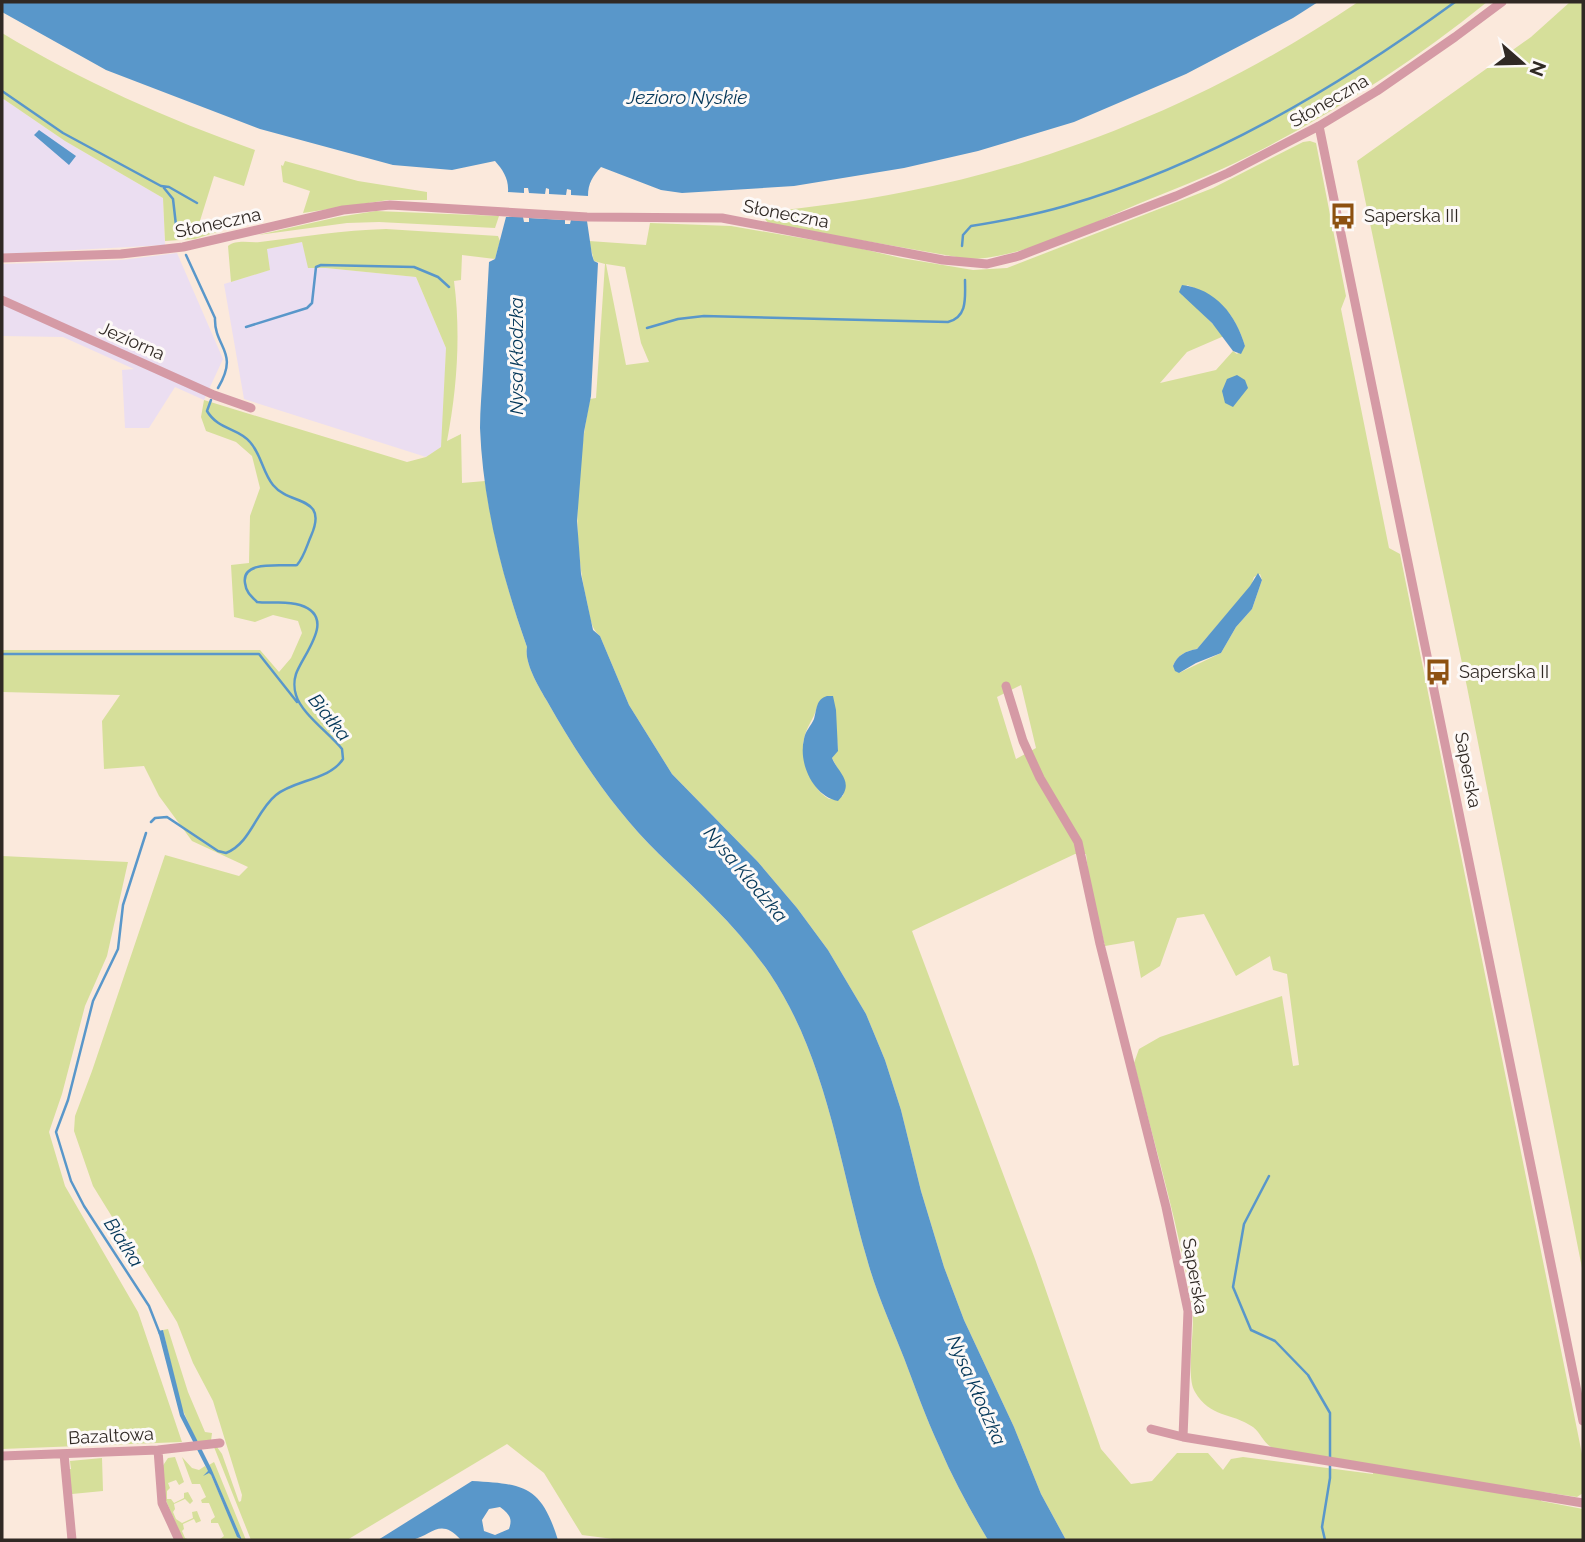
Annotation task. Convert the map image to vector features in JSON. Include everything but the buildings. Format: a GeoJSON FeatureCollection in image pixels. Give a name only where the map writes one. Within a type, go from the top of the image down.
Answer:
{"type":"FeatureCollection","features":[{"type":"Feature","properties":{"kind":"street","name":"Słoneczna"},"geometry":{"type":"LineString","coordinates":[[2,258],[121,254],[183,247],[325,214],[390,205],[587,216],[722,218],[943,260],[986,264],[1019,256],[1176,196],[1228,173],[1320,126],[1399,77],[1502,2]]}},
{"type":"Feature","properties":{"kind":"street","name":"Saperska"},"geometry":{"type":"LineString","coordinates":[[1320,126],[1583,1421]]}},
{"type":"Feature","properties":{"kind":"street","name":"Jeziorna"},"geometry":{"type":"LineString","coordinates":[[2,300],[214,395],[251,408]]}},
{"type":"Feature","properties":{"kind":"street","name":"Saperska"},"geometry":{"type":"LineString","coordinates":[[1006,686],[1023,741],[1040,778],[1078,842],[1100,944],[1166,1207],[1188,1311],[1183,1437]]}},
{"type":"Feature","properties":{"kind":"street"},"geometry":{"type":"LineString","coordinates":[[1152,1429],[1183,1437],[1583,1503]]}},
{"type":"Feature","properties":{"kind":"street","name":"Bazaltowa"},"geometry":{"type":"LineString","coordinates":[[2,1456],[158,1450],[220,1444]]}},
{"type":"Feature","properties":{"kind":"street"},"geometry":{"type":"LineString","coordinates":[[158,1450],[162,1503],[179,1540]]}},
{"type":"Feature","properties":{"kind":"street"},"geometry":{"type":"LineString","coordinates":[[64,1454],[72,1540]]}},
{"type":"Feature","properties":{"kind":"shaded area"},"geometry":{"type":"Polygon","coordinates":[[[2,98],[65,141],[163,198],[165,245],[2,254],[2,98]]]}},
{"type":"Feature","properties":{"kind":"shaded area"},"geometry":{"type":"Polygon","coordinates":[[[302,242],[309,268],[416,277],[446,348],[442,447],[426,457],[244,399],[224,284],[270,270],[266,249],[302,242]]]}},
{"type":"Feature","properties":{"kind":"shaded area"},"geometry":{"type":"Polygon","coordinates":[[[177,253],[223,359],[204,400],[175,387],[149,428],[125,428],[122,370],[134,369],[63,337],[2,336],[3,264],[122,260],[177,253]]]}},
{"type":"Feature","properties":{"kind":"green space"},"geometry":{"type":"Polygon","coordinates":[[[1358,2],[1487,2],[1373,85],[1282,139],[1204,177],[1027,249],[987,258],[968,259],[769,224],[764,218],[767,212],[870,198],[964,179],[1083,143],[1141,120],[1252,66],[1358,2]]]}},
{"type":"Feature","properties":{"kind":"green space"},"geometry":{"type":"Polygon","coordinates":[[[1570,2],[1583,2],[1582,1268],[1467,687],[1357,161],[1531,37],[1570,2]]]}},
{"type":"Feature","properties":{"kind":"green space"},"geometry":{"type":"Polygon","coordinates":[[[2,33],[126,98],[255,150],[244,186],[214,176],[199,224],[220,231],[195,239],[165,241],[163,198],[65,141],[2,98],[2,33]]]}},
{"type":"Feature","properties":{"kind":"green space"},"geometry":{"type":"Polygon","coordinates":[[[1303,142],[1316,143],[1346,296],[1341,309],[1389,548],[1400,554],[1583,1459],[1583,1493],[1577,1497],[1543,1492],[1541,1501],[1583,1509],[1583,1540],[1066,1540],[1041,1494],[1014,1427],[964,1320],[944,1267],[885,1060],[866,1014],[828,950],[797,908],[758,862],[672,774],[629,705],[600,636],[594,629],[582,577],[577,526],[579,475],[590,399],[596,398],[605,264],[594,261],[589,241],[646,245],[650,223],[731,226],[973,270],[1007,268],[1213,188],[1303,142]],[[606,264],[626,365],[649,362],[641,343],[625,267],[606,264]],[[1187,285],[1182,295],[1224,336],[1187,352],[1160,383],[1216,370],[1233,351],[1237,354],[1245,346],[1231,315],[1217,301],[1187,285]],[[1260,574],[1254,577],[1251,586],[1197,649],[1179,656],[1173,666],[1179,673],[1221,653],[1236,627],[1252,609],[1262,580],[1260,574]],[[1021,685],[997,697],[1016,759],[1036,748],[1021,685]],[[817,707],[803,747],[808,773],[817,788],[829,799],[843,796],[845,782],[832,758],[838,750],[837,740],[817,707]],[[1075,854],[912,931],[1035,1259],[1101,1449],[1131,1484],[1152,1481],[1177,1453],[1208,1453],[1223,1470],[1231,1459],[1243,1457],[1373,1474],[1374,1465],[1274,1449],[1253,1427],[1214,1411],[1195,1392],[1191,1375],[1193,1316],[1187,1276],[1134,1063],[1139,1049],[1160,1037],[1282,996],[1293,1066],[1299,1065],[1287,974],[1273,970],[1270,956],[1236,976],[1204,914],[1177,918],[1160,966],[1141,978],[1134,941],[1105,946],[1090,887],[1086,854],[1075,854]]]}},
{"type":"Feature","properties":{"kind":"green space"},"geometry":{"type":"Polygon","coordinates":[[[285,161],[358,181],[427,192],[427,200],[388,200],[303,213],[310,191],[283,182],[281,165],[283,166],[285,161]]]}},
{"type":"Feature","properties":{"kind":"green space"},"geometry":{"type":"Polygon","coordinates":[[[376,211],[499,216],[495,228],[379,222],[347,223],[258,235],[376,211]]]}},
{"type":"Feature","properties":{"kind":"green space"},"geometry":{"type":"Polygon","coordinates":[[[386,229],[498,236],[500,241],[495,259],[462,255],[461,280],[454,281],[457,361],[447,441],[461,434],[462,483],[485,481],[507,586],[527,647],[530,667],[571,742],[612,801],[643,837],[745,941],[770,974],[789,1007],[818,1076],[879,1296],[944,1458],[988,1540],[621,1540],[582,1535],[544,1473],[507,1444],[347,1540],[251,1540],[214,1447],[222,1454],[239,1502],[242,1495],[213,1401],[193,1363],[177,1322],[93,1186],[74,1131],[75,1116],[165,855],[239,876],[248,867],[192,841],[159,796],[144,766],[104,769],[102,721],[120,695],[2,692],[2,650],[260,650],[279,672],[291,658],[302,633],[298,621],[273,615],[255,622],[234,617],[231,565],[249,563],[250,516],[260,488],[252,456],[236,442],[206,431],[201,417],[204,400],[407,462],[426,457],[441,447],[446,348],[416,277],[308,268],[302,242],[267,249],[270,270],[231,282],[228,246],[239,242],[386,229]]]}},
{"type":"Feature","properties":{"kind":"green space"},"geometry":{"type":"Polygon","coordinates":[[[2,856],[128,862],[107,956],[85,1006],[49,1132],[65,1186],[138,1312],[182,1442],[2,1449],[2,856]]]}},
{"type":"Feature","properties":{"kind":"green space"},"geometry":{"type":"Polygon","coordinates":[[[168,1329],[188,1392],[205,1432],[212,1433],[211,1441],[197,1442],[181,1406],[163,1330],[168,1329]]]}},
{"type":"Feature","properties":{"kind":"green space"},"geometry":{"type":"Polygon","coordinates":[[[175,1457],[184,1482],[179,1485],[176,1480],[168,1483],[170,1488],[167,1491],[167,1499],[174,1503],[184,1498],[184,1493],[188,1492],[193,1501],[190,1504],[185,1499],[174,1504],[173,1512],[176,1519],[182,1523],[193,1518],[192,1512],[197,1511],[201,1521],[196,1523],[194,1519],[183,1524],[185,1538],[190,1540],[183,1540],[164,1496],[162,1467],[168,1458],[175,1457]]]}},
{"type":"Feature","properties":{"kind":"green space"},"geometry":{"type":"Polygon","coordinates":[[[182,1457],[192,1468],[199,1470],[205,1466],[239,1540],[219,1540],[224,1536],[218,1523],[211,1523],[215,1517],[209,1503],[202,1503],[201,1500],[206,1497],[200,1484],[192,1484],[182,1457]]]}},
{"type":"Feature","properties":{"kind":"green space"},"geometry":{"type":"Polygon","coordinates":[[[102,1458],[103,1491],[72,1494],[68,1469],[71,1469],[70,1461],[102,1458]]]}},
{"type":"Feature","properties":{"kind":"green space"},"geometry":{"type":"Polygon","coordinates":[[[214,1462],[246,1540],[242,1540],[209,1465],[214,1462]]]}},
{"type":"Feature","properties":{"kind":"water","name":"Jezioro Nyskie"},"geometry":{"type":"Polygon","coordinates":[[[2,2],[1318,2],[1186,74],[1074,122],[978,151],[904,168],[794,186],[682,193],[661,190],[601,167],[592,180],[588,196],[571,195],[571,190],[567,189],[566,195],[549,194],[549,189],[546,188],[545,194],[529,193],[528,188],[524,188],[524,193],[508,192],[505,175],[495,161],[452,170],[393,165],[260,129],[106,70],[2,12],[2,2]]]}},
{"type":"Feature","properties":{"kind":"water"},"geometry":{"type":"Polygon","coordinates":[[[39,130],[76,156],[69,165],[34,135],[39,130]]]}},
{"type":"Feature","properties":{"kind":"water","name":"Nysa Kłodzka"},"geometry":{"type":"Polygon","coordinates":[[[506,217],[523,217],[524,222],[529,222],[529,218],[565,220],[565,224],[570,224],[571,220],[587,221],[592,255],[598,263],[591,396],[584,432],[577,521],[581,574],[593,630],[600,636],[629,705],[672,774],[758,862],[797,908],[828,950],[866,1014],[885,1060],[944,1267],[964,1320],[1014,1427],[1041,1494],[1066,1540],[988,1540],[944,1458],[879,1296],[818,1076],[789,1007],[770,974],[745,941],[643,837],[612,801],[571,742],[533,675],[495,539],[485,484],[480,428],[489,262],[495,259],[506,217]]]}},
{"type":"Feature","properties":{"kind":"water"},"geometry":{"type":"Polygon","coordinates":[[[1182,285],[1205,292],[1223,305],[1241,335],[1245,346],[1241,354],[1233,351],[1212,323],[1179,292],[1182,285]]]}},
{"type":"Feature","properties":{"kind":"water"},"geometry":{"type":"Polygon","coordinates":[[[1237,375],[1245,380],[1248,388],[1233,407],[1225,403],[1222,391],[1227,379],[1237,375]]]}},
{"type":"Feature","properties":{"kind":"water"},"geometry":{"type":"Polygon","coordinates":[[[1258,573],[1262,580],[1252,609],[1236,627],[1221,653],[1179,673],[1175,671],[1173,666],[1179,656],[1197,649],[1258,573]]]}},
{"type":"Feature","properties":{"kind":"water"},"geometry":{"type":"Polygon","coordinates":[[[827,696],[833,696],[836,710],[838,751],[832,758],[846,783],[838,801],[821,793],[815,786],[803,758],[806,733],[819,702],[827,696]]]}},
{"type":"Feature","properties":{"kind":"water"},"geometry":{"type":"Polygon","coordinates":[[[163,1330],[184,1414],[242,1540],[237,1537],[211,1475],[209,1473],[203,1476],[208,1471],[180,1416],[158,1331],[163,1330]]]}},
{"type":"Feature","properties":{"kind":"water"},"geometry":{"type":"Polygon","coordinates":[[[472,1481],[505,1484],[528,1491],[545,1508],[558,1540],[461,1540],[454,1533],[442,1529],[412,1540],[378,1540],[472,1481]],[[500,1507],[489,1509],[482,1520],[484,1531],[495,1535],[509,1529],[508,1514],[500,1507]]]}},
{"type":"Feature","properties":{"kind":"waterway"},"geometry":{"type":"LineString","coordinates":[[962,246],[963,235],[971,226],[1018,218],[1118,189],[1220,146],[1317,94],[1455,2]]}},
{"type":"Feature","properties":{"kind":"waterway"},"geometry":{"type":"LineString","coordinates":[[2,91],[63,133],[197,203]]}},
{"type":"Feature","properties":{"kind":"waterway","name":"Białka"},"geometry":{"type":"LineString","coordinates":[[164,188],[173,199],[177,234]]}},
{"type":"Feature","properties":{"kind":"waterway","name":"Białka"},"geometry":{"type":"LineString","coordinates":[[186,255],[215,318],[226,358],[227,366],[218,388]]}},
{"type":"Feature","properties":{"kind":"waterway"},"geometry":{"type":"LineString","coordinates":[[246,327],[307,308],[312,303],[316,267],[321,265],[414,267],[438,277],[449,287]]}},
{"type":"Feature","properties":{"kind":"waterway"},"geometry":{"type":"LineString","coordinates":[[647,328],[678,319],[704,316],[948,322],[962,311],[965,280]]}},
{"type":"Feature","properties":{"kind":"waterway","name":"Białka"},"geometry":{"type":"LineString","coordinates":[[151,822],[155,818],[167,817],[218,851],[226,853],[242,842],[263,809],[276,795],[321,776],[343,759],[342,749],[303,709],[295,693],[296,674],[315,636],[316,618],[311,611],[300,605],[257,602],[245,583],[246,575],[256,567],[297,565],[311,536],[315,514],[311,507],[280,492],[273,485],[250,442],[217,422],[207,411],[211,400]]}},
{"type":"Feature","properties":{"kind":"waterway"},"geometry":{"type":"LineString","coordinates":[[2,654],[259,654],[297,702]]}},
{"type":"Feature","properties":{"kind":"waterway","name":"Białka"},"geometry":{"type":"LineString","coordinates":[[146,833],[123,905],[118,949],[93,1001],[68,1100],[56,1132],[71,1181],[84,1206],[149,1306],[160,1334]]}},
{"type":"Feature","properties":{"kind":"waterway"},"geometry":{"type":"LineString","coordinates":[[1269,1176],[1244,1224],[1233,1287],[1251,1330],[1275,1341],[1308,1375],[1330,1413],[1330,1478],[1322,1527],[1325,1540]]}},
{"type":"Feature","properties":{"kind":"place","name":"Saperska III"},"geometry":{"type":"Point","coordinates":[1343,216]}},
{"type":"Feature","properties":{"kind":"place","name":"Saperska II"},"geometry":{"type":"Point","coordinates":[1438,672]}}]}
